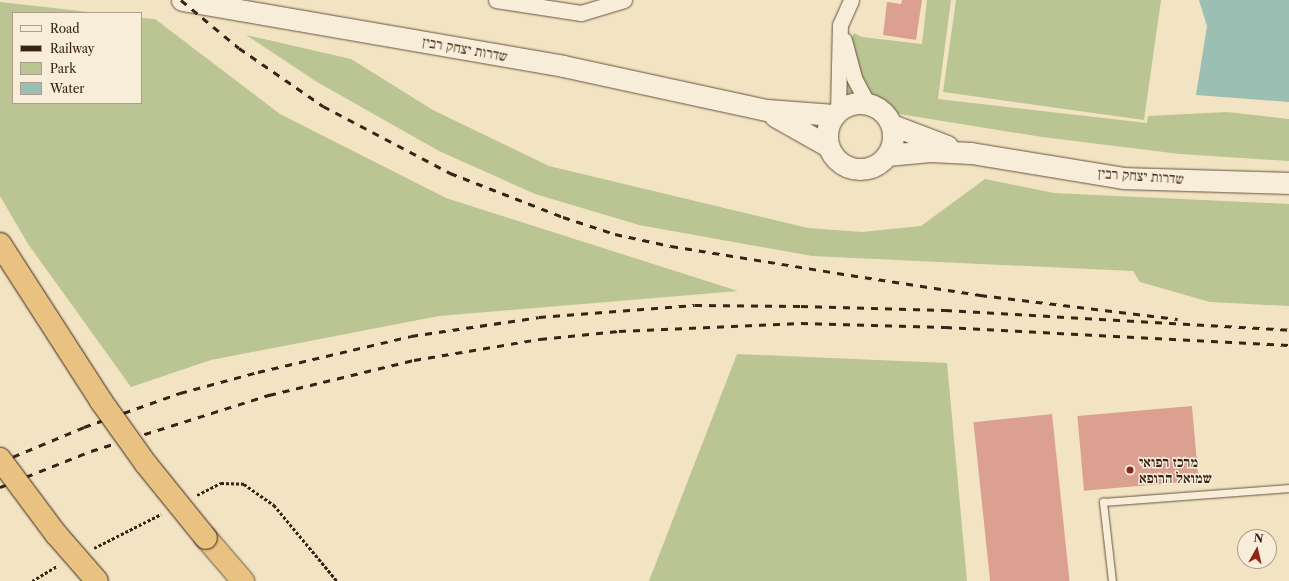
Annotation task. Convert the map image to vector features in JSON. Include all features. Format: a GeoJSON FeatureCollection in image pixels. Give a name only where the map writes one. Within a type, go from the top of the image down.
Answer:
{"type":"FeatureCollection","features":[{"type":"Feature","properties":{"kind":"highway"},"geometry":{"type":"LineString","coordinates":[[0,244],[106,407],[146,464],[243,581]]}},
{"type":"Feature","properties":{"kind":"highway"},"geometry":{"type":"LineString","coordinates":[[0,459],[56,534],[97,581]]}},
{"type":"Feature","properties":{"kind":"main road","name":"שדרות יצחק רבין"},"geometry":{"type":"LineString","coordinates":[[182,0],[563,66],[746,106],[785,112],[836,113],[847,105],[868,104],[886,115],[892,125],[930,140],[971,153]]}},
{"type":"Feature","properties":{"kind":"main road","name":"שדרות יצחק רבין"},"geometry":{"type":"LineString","coordinates":[[746,106],[793,124],[828,146],[840,162],[860,169],[870,168],[887,155],[930,151],[971,153],[1123,178],[1289,184]]}},
{"type":"Feature","properties":{"kind":"main road"},"geometry":{"type":"LineString","coordinates":[[828,146],[828,130],[836,113]]}},
{"type":"Feature","properties":{"kind":"main road"},"geometry":{"type":"LineString","coordinates":[[887,155],[893,135],[892,125]]}},
{"type":"Feature","properties":{"kind":"street"},"geometry":{"type":"LineString","coordinates":[[496,0],[581,13],[624,0]]}},
{"type":"Feature","properties":{"kind":"street"},"geometry":{"type":"LineString","coordinates":[[836,113],[838,41],[843,15],[851,0]]}},
{"type":"Feature","properties":{"kind":"street"},"geometry":{"type":"LineString","coordinates":[[843,15],[849,62],[854,78],[868,104]]}},
{"type":"Feature","properties":{"kind":"lane"},"geometry":{"type":"LineString","coordinates":[[1112,581],[1103,502],[1289,488]]}},
{"type":"Feature","properties":{"kind":"green space"},"geometry":{"type":"Polygon","coordinates":[[[927,0],[951,0],[938,99],[1147,123],[1148,116],[1227,112],[1289,119],[1289,161],[1180,154],[1042,137],[831,103],[841,60],[854,33],[862,37],[922,44],[927,0]]]}},
{"type":"Feature","properties":{"kind":"green space"},"geometry":{"type":"Polygon","coordinates":[[[956,0],[1161,0],[1144,120],[943,92],[956,0]]]}},
{"type":"Feature","properties":{"kind":"green space"},"geometry":{"type":"Polygon","coordinates":[[[0,2],[89,12],[12,12],[12,104],[142,104],[142,18],[155,19],[280,114],[446,198],[738,291],[439,316],[211,360],[131,387],[28,244],[0,196],[0,2]]]}},
{"type":"Feature","properties":{"kind":"green space"},"geometry":{"type":"Polygon","coordinates":[[[246,35],[351,59],[433,110],[549,166],[808,228],[862,232],[921,226],[985,179],[1054,193],[1289,204],[1289,306],[1210,302],[1140,282],[1133,271],[812,256],[639,225],[535,194],[439,151],[317,82],[246,35]]]}},
{"type":"Feature","properties":{"kind":"green space"},"geometry":{"type":"Polygon","coordinates":[[[737,354],[947,363],[967,581],[649,581],[737,354]]]}},
{"type":"Feature","properties":{"kind":"water"},"geometry":{"type":"Polygon","coordinates":[[[1199,0],[1289,0],[1289,102],[1196,95],[1207,26],[1199,0]]]}},
{"type":"Feature","properties":{"kind":"building"},"geometry":{"type":"Polygon","coordinates":[[[902,0],[922,0],[916,40],[883,35],[887,2],[901,4],[902,0]]]}},
{"type":"Feature","properties":{"kind":"building"},"geometry":{"type":"Polygon","coordinates":[[[1192,406],[1199,481],[1084,491],[1077,416],[1192,406]]]}},
{"type":"Feature","properties":{"kind":"building"},"geometry":{"type":"Polygon","coordinates":[[[1052,414],[1070,581],[990,581],[973,422],[1052,414]]]}},
{"type":"Feature","properties":{"kind":"railway"},"geometry":{"type":"LineString","coordinates":[[181,0],[239,48],[323,106],[450,173],[563,217],[615,234],[671,246],[980,295],[1178,319]]}},
{"type":"Feature","properties":{"kind":"railway"},"geometry":{"type":"LineString","coordinates":[[0,462],[84,427],[180,393],[258,372],[411,336],[539,317],[695,305],[801,306],[945,310],[1289,330]]}},
{"type":"Feature","properties":{"kind":"railway"},"geometry":{"type":"LineString","coordinates":[[0,487],[91,451],[269,395],[414,360],[540,339],[619,331],[801,323],[945,327],[1289,345]]}},
{"type":"Feature","properties":{"kind":"place","name":"מרכז רפואי שמואל הרופא"},"geometry":{"type":"Point","coordinates":[1130,470]}}]}
